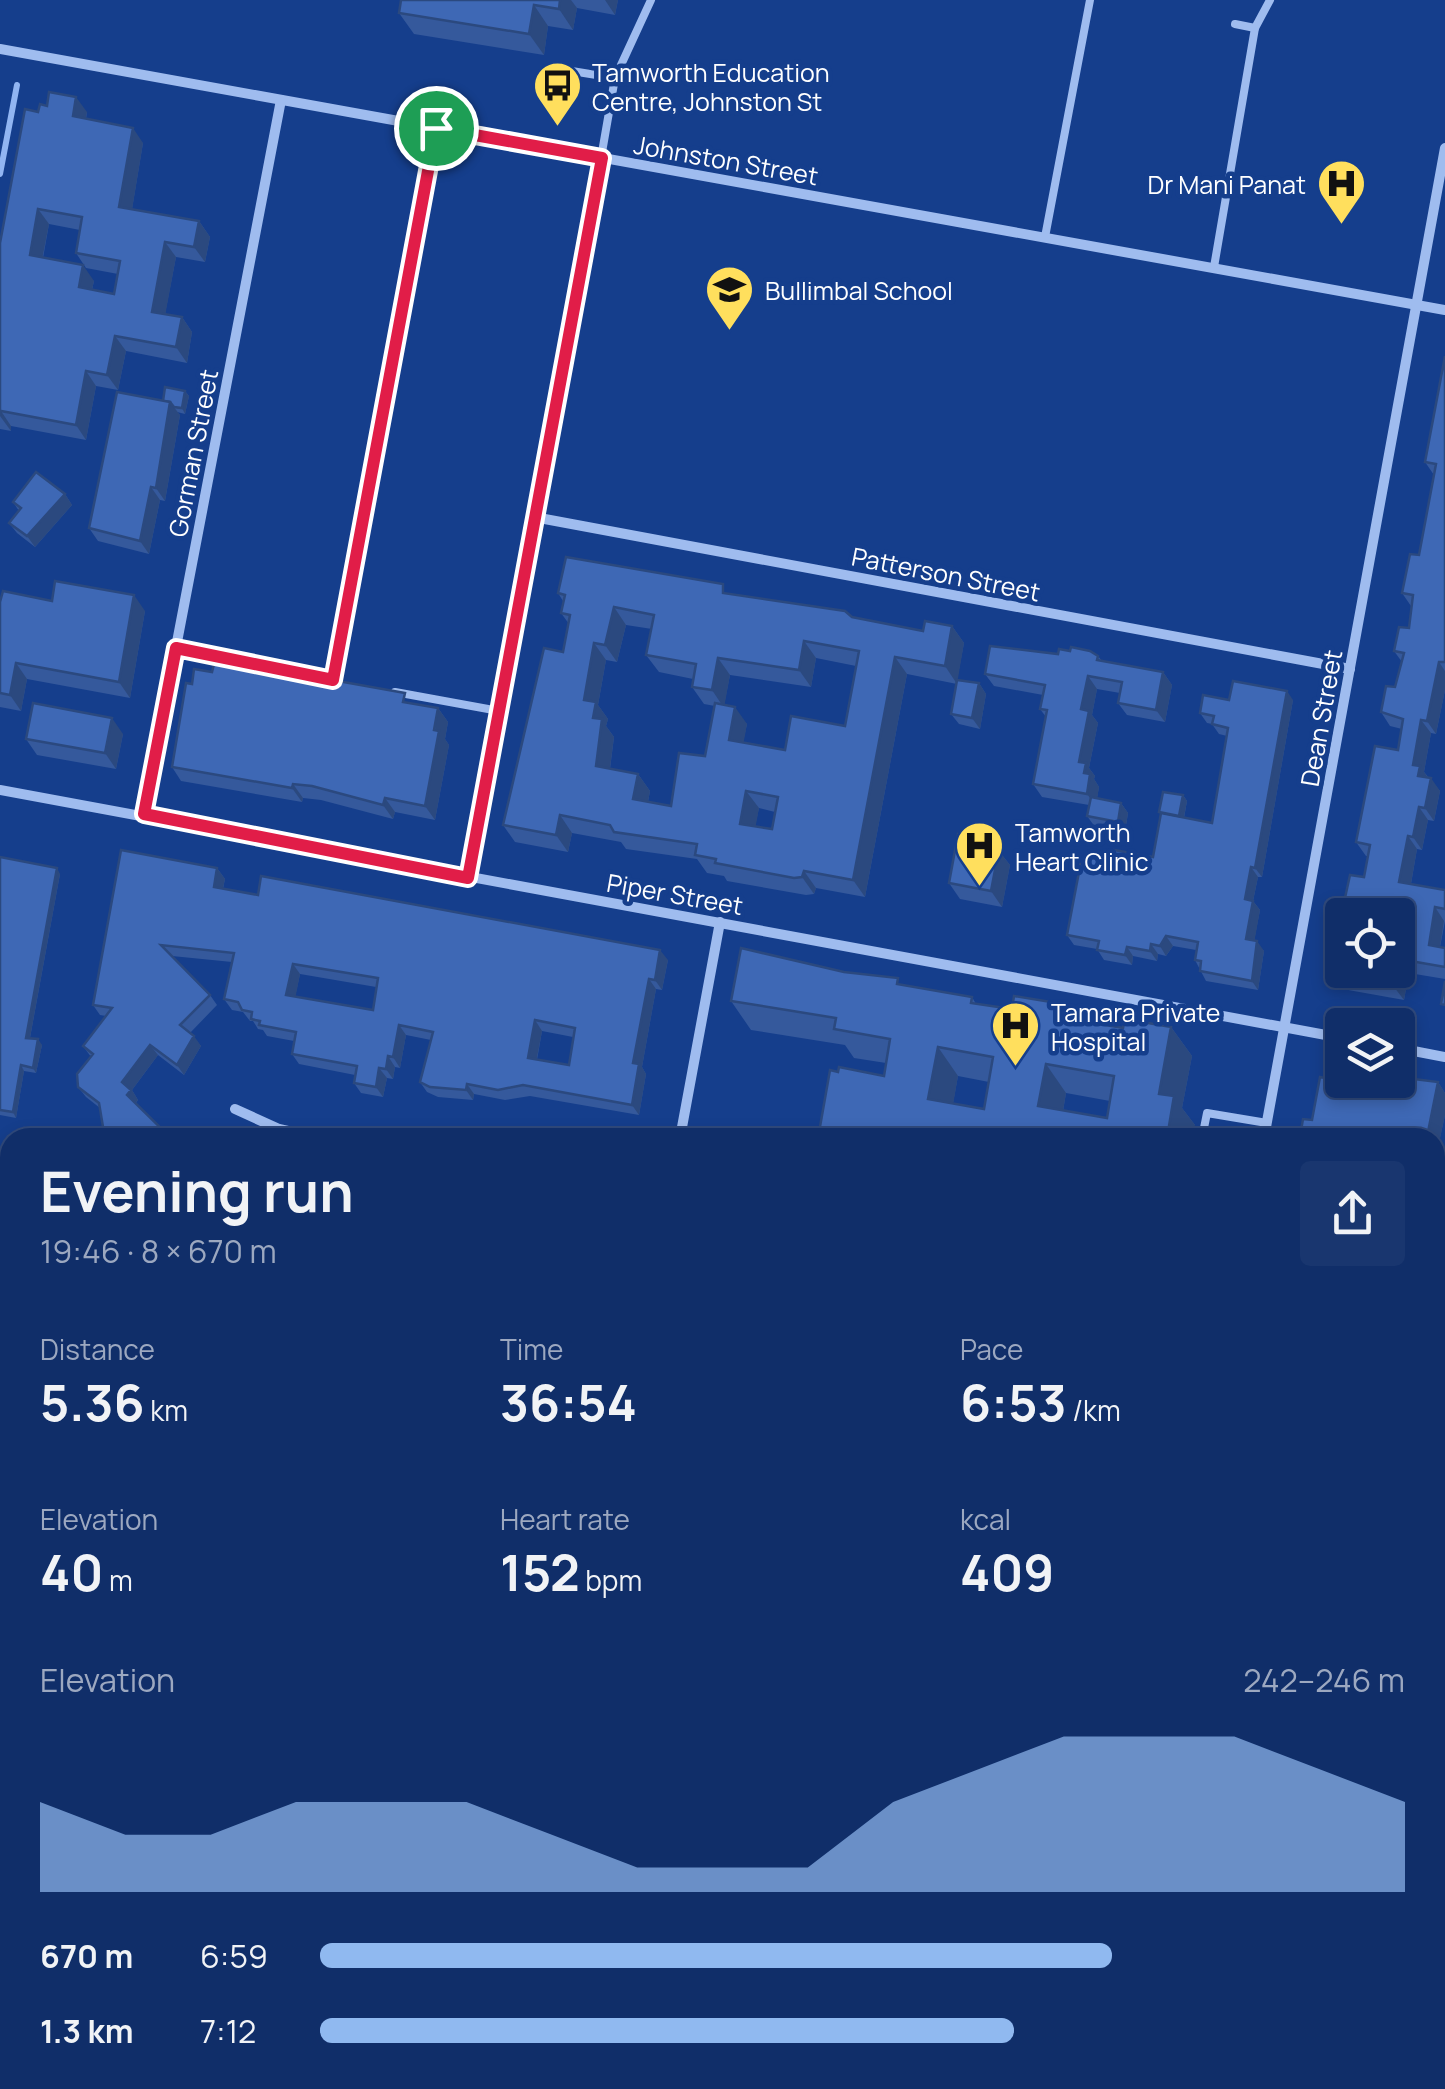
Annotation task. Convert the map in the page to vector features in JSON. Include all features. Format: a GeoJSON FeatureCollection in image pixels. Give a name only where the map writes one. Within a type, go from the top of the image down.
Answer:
{"type":"FeatureCollection","features":[{"type":"Feature","properties":{"kind":"street","name":"Johnston Street"},"geometry":{"type":"LineString","coordinates":[[0,49],[1445,310]]}},
{"type":"Feature","properties":{"kind":"street","name":"Gorman Street"},"geometry":{"type":"LineString","coordinates":[[144,814],[280,100]]}},
{"type":"Feature","properties":{"kind":"street","name":"Dean Street"},"geometry":{"type":"LineString","coordinates":[[1266,1128],[1445,148]]}},
{"type":"Feature","properties":{"kind":"street"},"geometry":{"type":"LineString","coordinates":[[468,878],[602,158]]}},
{"type":"Feature","properties":{"kind":"street","name":"Patterson Street"},"geometry":{"type":"LineString","coordinates":[[534,517],[1350,670]]}},
{"type":"Feature","properties":{"kind":"street","name":"Piper Street"},"geometry":{"type":"LineString","coordinates":[[0,790],[1325,1035]]}},
{"type":"Feature","properties":{"kind":"street"},"geometry":{"type":"LineString","coordinates":[[682,1128],[720,922]]}},
{"type":"Feature","properties":{"kind":"street"},"geometry":{"type":"LineString","coordinates":[[1415,1052],[1445,1058]]}},
{"type":"Feature","properties":{"kind":"street"},"geometry":{"type":"LineString","coordinates":[[235,1109],[278,1128]]}},
{"type":"Feature","properties":{"kind":"lane"},"geometry":{"type":"LineString","coordinates":[[602,158],[614,78],[651,0]]}},
{"type":"Feature","properties":{"kind":"lane"},"geometry":{"type":"LineString","coordinates":[[1045,237],[1090,0]]}},
{"type":"Feature","properties":{"kind":"lane"},"geometry":{"type":"LineString","coordinates":[[1214,268],[1255,28],[1270,0]]}},
{"type":"Feature","properties":{"kind":"lane"},"geometry":{"type":"LineString","coordinates":[[1235,24],[1255,28]]}},
{"type":"Feature","properties":{"kind":"lane"},"geometry":{"type":"LineString","coordinates":[[553,68],[614,78]]}},
{"type":"Feature","properties":{"kind":"lane"},"geometry":{"type":"LineString","coordinates":[[333,680],[436,128]]}},
{"type":"Feature","properties":{"kind":"lane"},"geometry":{"type":"LineString","coordinates":[[176,648],[351,684]]}},
{"type":"Feature","properties":{"kind":"lane"},"geometry":{"type":"LineString","coordinates":[[388,690],[499,711]]}},
{"type":"Feature","properties":{"kind":"lane"},"geometry":{"type":"LineString","coordinates":[[1204,1128],[1207,1113],[1267,1123]]}},
{"type":"Feature","properties":{"kind":"building"},"geometry":{"type":"Polygon","coordinates":[[[401,0],[560,0],[559,9],[534,5],[529,34],[399,13],[401,0]]]}},
{"type":"Feature","properties":{"kind":"building"},"geometry":{"type":"Polygon","coordinates":[[[49,92],[76,97],[73,116],[133,128],[119,207],[199,221],[194,247],[165,242],[152,312],[182,317],[176,347],[115,336],[107,375],[86,371],[76,425],[1,411],[0,415],[0,243],[25,109],[38,112],[40,104],[47,106],[49,92]],[[38,209],[30,255],[83,265],[79,287],[114,294],[120,261],[76,253],[82,217],[38,209]]]}},
{"type":"Feature","properties":{"kind":"building"},"geometry":{"type":"Polygon","coordinates":[[[1445,356],[1445,662],[1439,662],[1427,721],[1421,720],[1413,765],[1420,766],[1418,776],[1431,778],[1425,808],[1419,807],[1413,837],[1408,836],[1399,882],[1445,890],[1445,909],[1435,907],[1429,945],[1445,948],[1445,967],[1415,962],[1415,898],[1345,898],[1350,875],[1364,877],[1370,845],[1356,842],[1375,746],[1398,750],[1403,719],[1381,712],[1386,686],[1395,687],[1404,653],[1394,651],[1399,627],[1409,628],[1413,595],[1402,593],[1410,554],[1419,555],[1436,464],[1425,462],[1445,356]]]}},
{"type":"Feature","properties":{"kind":"building"},"geometry":{"type":"Polygon","coordinates":[[[165,387],[185,391],[182,408],[163,401],[165,387]]]}},
{"type":"Feature","properties":{"kind":"building"},"geometry":{"type":"Polygon","coordinates":[[[117,392],[170,402],[156,488],[151,487],[140,541],[89,528],[117,392]]]}},
{"type":"Feature","properties":{"kind":"building"},"geometry":{"type":"Polygon","coordinates":[[[36,472],[65,494],[27,536],[9,523],[21,508],[13,502],[36,472]]]}},
{"type":"Feature","properties":{"kind":"building"},"geometry":{"type":"Polygon","coordinates":[[[566,557],[723,584],[723,593],[845,611],[852,617],[923,631],[925,621],[952,626],[945,666],[895,657],[853,880],[804,871],[802,877],[794,878],[715,863],[716,859],[695,855],[697,844],[614,832],[610,825],[560,815],[556,835],[503,825],[544,648],[563,652],[570,615],[561,613],[565,595],[558,593],[566,557]],[[614,607],[605,645],[594,643],[584,700],[596,702],[593,718],[602,719],[596,766],[638,774],[633,799],[671,806],[679,753],[705,756],[715,703],[735,707],[729,740],[785,750],[791,716],[845,726],[859,651],[804,641],[799,670],[718,658],[712,690],[692,687],[696,664],[646,655],[654,615],[614,607]],[[746,791],[740,824],[772,829],[778,797],[746,791]]]}},
{"type":"Feature","properties":{"kind":"building"},"geometry":{"type":"Polygon","coordinates":[[[55,581],[134,595],[119,682],[16,663],[10,695],[0,693],[3,591],[52,601],[55,581]]]}},
{"type":"Feature","properties":{"kind":"building"},"geometry":{"type":"Polygon","coordinates":[[[990,646],[1058,654],[1059,649],[1070,651],[1071,647],[1090,651],[1098,656],[1097,660],[1163,672],[1156,710],[1118,703],[1122,682],[1088,676],[1081,709],[1089,711],[1079,762],[1086,763],[1084,773],[1090,774],[1087,794],[1033,784],[1047,710],[1040,709],[1045,685],[985,674],[990,646]]]}},
{"type":"Feature","properties":{"kind":"building"},"geometry":{"type":"Polygon","coordinates":[[[214,664],[281,675],[282,671],[405,693],[403,702],[438,708],[434,730],[439,731],[425,806],[385,798],[383,805],[312,786],[293,784],[292,788],[172,767],[186,683],[192,684],[194,669],[212,672],[214,664]]]}},
{"type":"Feature","properties":{"kind":"building"},"geometry":{"type":"Polygon","coordinates":[[[957,680],[979,683],[972,718],[951,714],[957,680]]]}},
{"type":"Feature","properties":{"kind":"building"},"geometry":{"type":"Polygon","coordinates":[[[1233,681],[1287,691],[1255,868],[1251,867],[1245,899],[1253,901],[1246,939],[1257,941],[1252,981],[1200,971],[1201,961],[1195,960],[1198,942],[1166,936],[1160,946],[1151,944],[1150,951],[1127,947],[1125,955],[1097,950],[1099,941],[1067,935],[1082,856],[1112,862],[1114,850],[1153,857],[1161,813],[1212,823],[1228,728],[1212,724],[1214,716],[1200,713],[1203,695],[1229,700],[1233,681]]]}},
{"type":"Feature","properties":{"kind":"building"},"geometry":{"type":"Polygon","coordinates":[[[33,703],[112,718],[105,753],[26,739],[33,703]]]}},
{"type":"Feature","properties":{"kind":"building"},"geometry":{"type":"Polygon","coordinates":[[[1163,792],[1183,795],[1179,816],[1159,812],[1163,792]]]}},
{"type":"Feature","properties":{"kind":"building"},"geometry":{"type":"Polygon","coordinates":[[[1091,797],[1121,803],[1118,822],[1087,816],[1091,797]]]}},
{"type":"Feature","properties":{"kind":"building"},"geometry":{"type":"Polygon","coordinates":[[[958,834],[989,839],[988,847],[999,849],[991,891],[949,883],[958,834]]]}},
{"type":"Feature","properties":{"kind":"building"},"geometry":{"type":"Polygon","coordinates":[[[121,850],[217,868],[214,887],[258,895],[261,876],[660,950],[655,980],[649,979],[633,1063],[639,1064],[632,1105],[523,1085],[498,1090],[467,1084],[466,1090],[430,1087],[420,1082],[433,1032],[399,1025],[393,1057],[388,1056],[386,1069],[379,1068],[376,1087],[354,1083],[357,1066],[292,1054],[296,1032],[259,1025],[260,1021],[251,1019],[252,1012],[242,1010],[238,1002],[224,999],[234,953],[161,945],[210,995],[180,1025],[194,1036],[177,1065],[150,1045],[122,1082],[131,1090],[127,1095],[161,1128],[104,1128],[99,1103],[78,1087],[77,1074],[93,1054],[83,1046],[112,1008],[93,1005],[121,850]],[[293,964],[286,995],[373,1010],[378,978],[293,964]],[[535,1020],[528,1058],[569,1065],[575,1028],[535,1020]]]}},
{"type":"Feature","properties":{"kind":"building"},"geometry":{"type":"Polygon","coordinates":[[[0,857],[57,868],[26,1038],[38,1039],[33,1068],[21,1065],[13,1112],[0,1110],[0,857]]]}},
{"type":"Feature","properties":{"kind":"building"},"geometry":{"type":"Polygon","coordinates":[[[741,948],[844,972],[898,978],[897,984],[972,997],[971,1003],[1012,1009],[1014,996],[1057,1003],[1055,1016],[1123,1028],[1125,1019],[1171,1027],[1159,1094],[1174,1096],[1169,1128],[820,1128],[830,1070],[838,1072],[839,1067],[884,1076],[890,1039],[834,1029],[836,1018],[731,1001],[741,948]],[[938,1047],[928,1099],[984,1109],[993,1057],[938,1047]],[[1046,1064],[1038,1106],[1107,1118],[1114,1076],[1046,1064]]]}},
{"type":"Feature","properties":{"kind":"building"},"geometry":{"type":"Polygon","coordinates":[[[1320,1077],[1325,1078],[1325,1098],[1415,1098],[1415,1079],[1438,1082],[1429,1128],[1301,1128],[1303,1119],[1312,1120],[1320,1077]]]}},
{"type":"Feature","properties":{"kind":"waterway"},"geometry":{"type":"LineString","coordinates":[[0,174],[17,85]]}},
{"type":"Feature","properties":{"kind":"place","name":"Tamworth Education Centre, Johnston St"},"geometry":{"type":"Point","coordinates":[557,128]}},
{"type":"Feature","properties":{"kind":"place","name":"Dr Mani Panat"},"geometry":{"type":"Point","coordinates":[1341,226]}},
{"type":"Feature","properties":{"kind":"place","name":"Bullimbal School"},"geometry":{"type":"Point","coordinates":[730,332]}},
{"type":"Feature","properties":{"kind":"place","name":"Tamworth Heart Clinic"},"geometry":{"type":"Point","coordinates":[980,888]}},
{"type":"Feature","properties":{"kind":"place","name":"Tamara Private Hospital"},"geometry":{"type":"Point","coordinates":[1016,1068]}},
{"type":"Feature","properties":{"kind":"route"},"geometry":{"type":"LineString","coordinates":[[436,128],[602,158],[468,878],[144,814],[176,648],[333,680],[436,128]]}}]}
